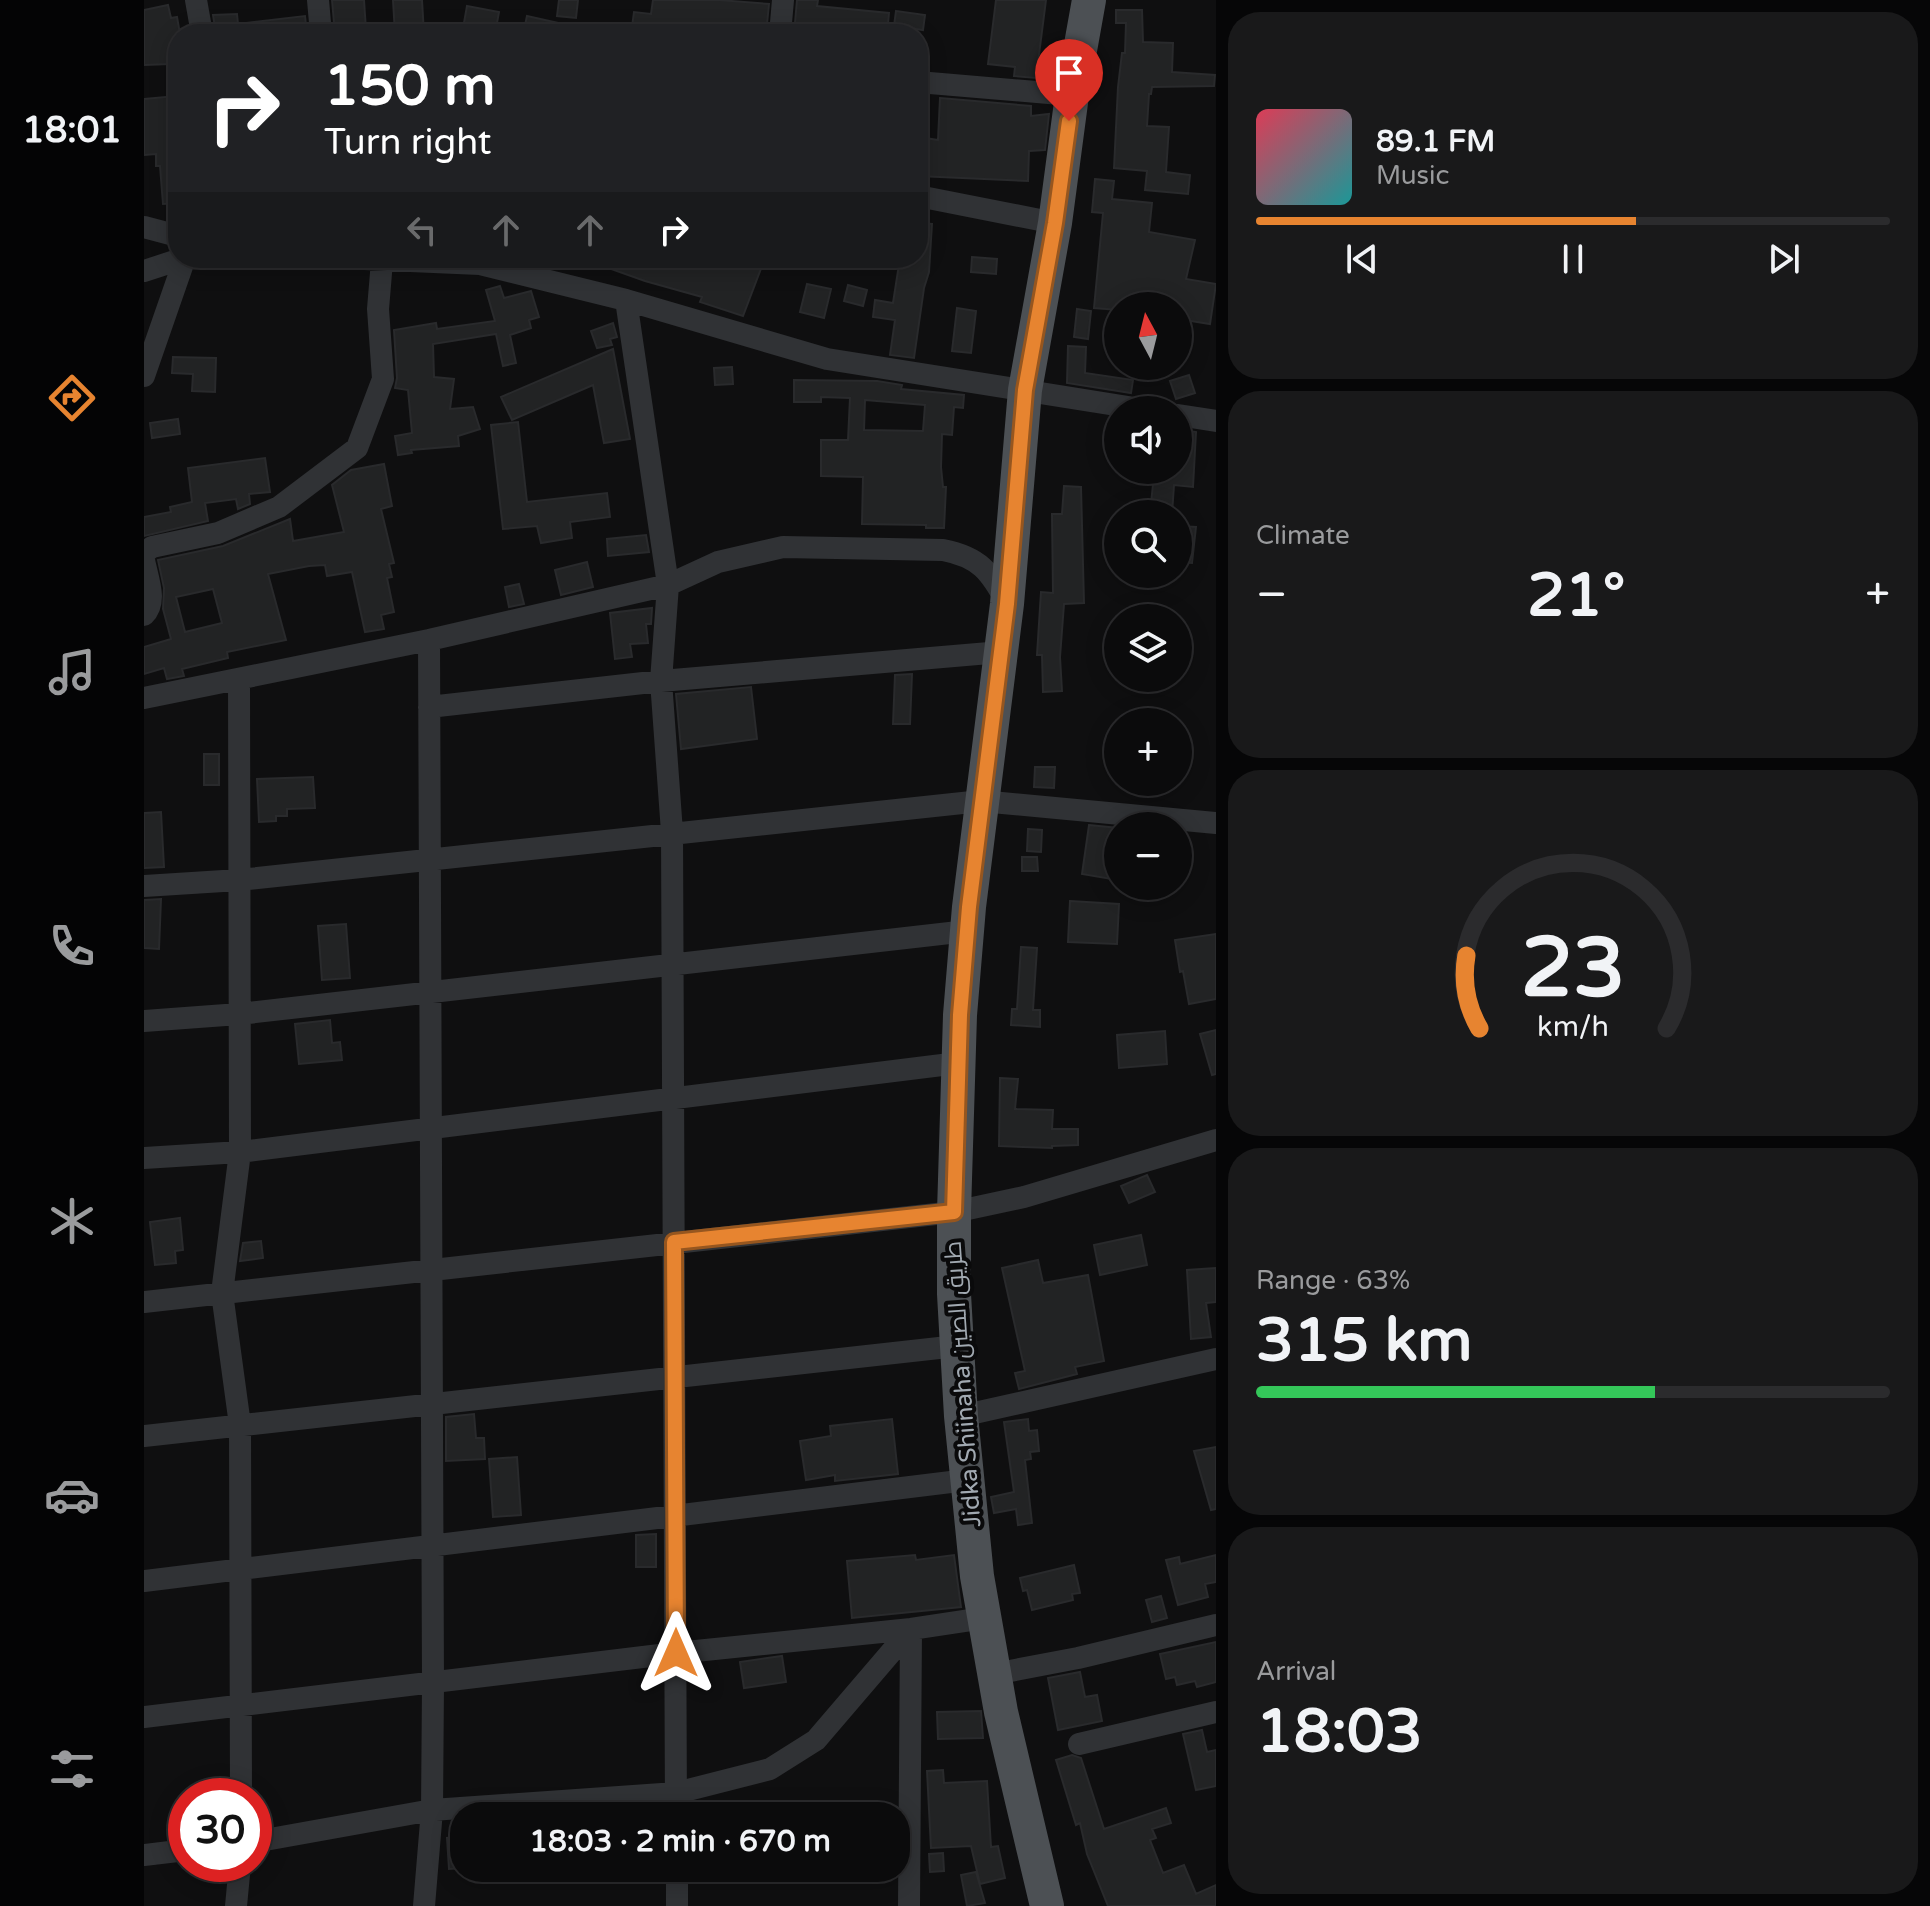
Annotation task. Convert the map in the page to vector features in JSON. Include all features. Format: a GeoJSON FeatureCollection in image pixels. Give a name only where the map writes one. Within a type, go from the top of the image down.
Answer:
{"type":"FeatureCollection","features":[{"type":"Feature","properties":{"kind":"main road","name":"Jidka Shiinaha طريق الصين"},"geometry":{"type":"LineString","coordinates":[[1047,1906],[1016,1778],[977,1576],[961,1416],[954,1212],[958,1063],[967,931],[1007,604],[1025,390],[1055,223],[1072,95],[1089,0]]}},
{"type":"Feature","properties":{"kind":"street"},"geometry":{"type":"LineString","coordinates":[[196,0],[200,24]]}},
{"type":"Feature","properties":{"kind":"street"},"geometry":{"type":"LineString","coordinates":[[318,0],[320,24]]}},
{"type":"Feature","properties":{"kind":"street"},"geometry":{"type":"LineString","coordinates":[[781,24],[783,0]]}},
{"type":"Feature","properties":{"kind":"street"},"geometry":{"type":"LineString","coordinates":[[928,83],[1072,95]]}},
{"type":"Feature","properties":{"kind":"street"},"geometry":{"type":"LineString","coordinates":[[928,198],[1055,223]]}},
{"type":"Feature","properties":{"kind":"street"},"geometry":{"type":"LineString","coordinates":[[144,227],[168,233]]}},
{"type":"Feature","properties":{"kind":"street"},"geometry":{"type":"LineString","coordinates":[[144,271],[168,263]]}},
{"type":"Feature","properties":{"kind":"street"},"geometry":{"type":"LineString","coordinates":[[144,376],[182,268]]}},
{"type":"Feature","properties":{"kind":"street"},"geometry":{"type":"LineString","coordinates":[[144,615],[150,609],[152,597],[145,552],[152,547],[218,533],[279,507],[357,448],[383,379],[378,309],[381,268]]}},
{"type":"Feature","properties":{"kind":"street"},"geometry":{"type":"LineString","coordinates":[[507,268],[827,359],[1104,403]]}},
{"type":"Feature","properties":{"kind":"street"},"geometry":{"type":"LineString","coordinates":[[626,300],[668,585],[661,681],[672,832],[676,1802]]}},
{"type":"Feature","properties":{"kind":"street"},"geometry":{"type":"LineString","coordinates":[[1192,417],[1216,421]]}},
{"type":"Feature","properties":{"kind":"street"},"geometry":{"type":"LineString","coordinates":[[144,698],[429,640],[668,585],[718,562],[783,547],[943,550],[962,554],[982,565],[1007,604]]}},
{"type":"Feature","properties":{"kind":"street"},"geometry":{"type":"LineString","coordinates":[[424,1906],[432,1810],[433,1684],[429,640]]}},
{"type":"Feature","properties":{"kind":"street"},"geometry":{"type":"LineString","coordinates":[[429,707],[661,681],[1001,652]]}},
{"type":"Feature","properties":{"kind":"street"},"geometry":{"type":"LineString","coordinates":[[239,679],[240,1152],[222,1293],[240,1425],[241,1778]]}},
{"type":"Feature","properties":{"kind":"street"},"geometry":{"type":"LineString","coordinates":[[144,886],[239,880],[981,801],[1216,823]]}},
{"type":"Feature","properties":{"kind":"street"},"geometry":{"type":"LineString","coordinates":[[144,1021],[239,1014],[967,931]]}},
{"type":"Feature","properties":{"kind":"street"},"geometry":{"type":"LineString","coordinates":[[144,1158],[240,1152],[958,1063]]}},
{"type":"Feature","properties":{"kind":"street"},"geometry":{"type":"LineString","coordinates":[[144,1302],[954,1212],[1024,1197],[1216,1140]]}},
{"type":"Feature","properties":{"kind":"street"},"geometry":{"type":"LineString","coordinates":[[144,1436],[957,1346]]}},
{"type":"Feature","properties":{"kind":"street"},"geometry":{"type":"LineString","coordinates":[[961,1416],[1216,1359]]}},
{"type":"Feature","properties":{"kind":"street"},"geometry":{"type":"LineString","coordinates":[[144,1581],[967,1480]]}},
{"type":"Feature","properties":{"kind":"street"},"geometry":{"type":"LineString","coordinates":[[144,1717],[984,1618]]}},
{"type":"Feature","properties":{"kind":"street"},"geometry":{"type":"LineString","coordinates":[[994,1674],[1078,1658],[1216,1625]]}},
{"type":"Feature","properties":{"kind":"street"},"geometry":{"type":"LineString","coordinates":[[272,1839],[432,1810],[676,1793],[770,1769],[816,1740],[911,1629]]}},
{"type":"Feature","properties":{"kind":"street"},"geometry":{"type":"LineString","coordinates":[[909,1906],[911,1629]]}},
{"type":"Feature","properties":{"kind":"street"},"geometry":{"type":"LineString","coordinates":[[1079,1744],[1216,1712]]}},
{"type":"Feature","properties":{"kind":"street"},"geometry":{"type":"LineString","coordinates":[[144,1855],[168,1852]]}},
{"type":"Feature","properties":{"kind":"street"},"geometry":{"type":"LineString","coordinates":[[236,1906],[238,1882]]}},
{"type":"Feature","properties":{"kind":"street"},"geometry":{"type":"LineString","coordinates":[[677,1882],[677,1906]]}},
{"type":"Feature","properties":{"kind":"building"},"geometry":{"type":"Polygon","coordinates":[[[332,0],[364,0],[366,24],[334,24],[332,0]]]}},
{"type":"Feature","properties":{"kind":"building"},"geometry":{"type":"Polygon","coordinates":[[[393,0],[422,0],[423,24],[394,24],[393,0]]]}},
{"type":"Feature","properties":{"kind":"building"},"geometry":{"type":"Polygon","coordinates":[[[559,0],[578,0],[576,18],[557,16],[559,0]]]}},
{"type":"Feature","properties":{"kind":"building"},"geometry":{"type":"Polygon","coordinates":[[[653,0],[769,4],[767,24],[632,24],[634,12],[651,14],[653,0]]]}},
{"type":"Feature","properties":{"kind":"building"},"geometry":{"type":"Polygon","coordinates":[[[797,0],[818,0],[817,6],[889,13],[888,24],[795,24],[797,0]]]}},
{"type":"Feature","properties":{"kind":"building"},"geometry":{"type":"Polygon","coordinates":[[[996,0],[1046,0],[1036,78],[1014,76],[1015,67],[988,64],[996,0]]]}},
{"type":"Feature","properties":{"kind":"building"},"geometry":{"type":"Polygon","coordinates":[[[168,5],[171,18],[177,17],[178,24],[168,24],[168,64],[144,65],[144,10],[168,5]]]}},
{"type":"Feature","properties":{"kind":"building"},"geometry":{"type":"Polygon","coordinates":[[[467,6],[499,12],[497,24],[464,24],[467,6]]]}},
{"type":"Feature","properties":{"kind":"building"},"geometry":{"type":"Polygon","coordinates":[[[1116,10],[1142,10],[1143,42],[1173,43],[1172,72],[1215,75],[1214,86],[1152,87],[1149,94],[1147,126],[1169,127],[1166,172],[1190,175],[1188,194],[1145,190],[1147,171],[1114,168],[1118,87],[1122,53],[1125,53],[1126,23],[1116,23],[1116,10]]]}},
{"type":"Feature","properties":{"kind":"building"},"geometry":{"type":"Polygon","coordinates":[[[896,11],[925,15],[924,24],[894,24],[896,11]]]}},
{"type":"Feature","properties":{"kind":"building"},"geometry":{"type":"Polygon","coordinates":[[[237,14],[238,24],[214,24],[213,15],[237,14]]]}},
{"type":"Feature","properties":{"kind":"building"},"geometry":{"type":"Polygon","coordinates":[[[305,16],[306,24],[238,24],[305,16]]]}},
{"type":"Feature","properties":{"kind":"building"},"geometry":{"type":"Polygon","coordinates":[[[527,16],[563,24],[525,24],[527,16]]]}},
{"type":"Feature","properties":{"kind":"building"},"geometry":{"type":"Polygon","coordinates":[[[168,97],[168,204],[163,204],[156,154],[144,155],[144,99],[168,97]]]}},
{"type":"Feature","properties":{"kind":"building"},"geometry":{"type":"Polygon","coordinates":[[[940,98],[1031,106],[1031,116],[1049,114],[1045,150],[1029,151],[1028,181],[928,176],[928,138],[938,140],[940,98]]]}},
{"type":"Feature","properties":{"kind":"building"},"geometry":{"type":"Polygon","coordinates":[[[1095,179],[1114,181],[1112,199],[1152,203],[1149,232],[1195,240],[1186,279],[1216,284],[1210,324],[1192,321],[1192,292],[1104,292],[1104,309],[1094,308],[1103,213],[1092,212],[1095,179]]]}},
{"type":"Feature","properties":{"kind":"building"},"geometry":{"type":"Polygon","coordinates":[[[928,224],[932,224],[929,272],[914,358],[890,355],[895,320],[873,317],[875,300],[893,303],[898,268],[928,268],[928,224]]]}},
{"type":"Feature","properties":{"kind":"building"},"geometry":{"type":"Polygon","coordinates":[[[972,257],[997,259],[996,274],[971,272],[972,257]]]}},
{"type":"Feature","properties":{"kind":"building"},"geometry":{"type":"Polygon","coordinates":[[[608,268],[761,268],[743,316],[700,302],[702,297],[608,268]]]}},
{"type":"Feature","properties":{"kind":"building"},"geometry":{"type":"Polygon","coordinates":[[[807,284],[831,289],[824,318],[800,312],[807,284]]]}},
{"type":"Feature","properties":{"kind":"building"},"geometry":{"type":"Polygon","coordinates":[[[848,285],[867,290],[863,306],[844,301],[848,285]]]}},
{"type":"Feature","properties":{"kind":"building"},"geometry":{"type":"Polygon","coordinates":[[[500,286],[504,298],[531,291],[539,317],[529,320],[531,328],[510,335],[516,363],[503,366],[496,334],[433,344],[434,377],[454,379],[450,409],[473,407],[480,429],[458,436],[459,446],[411,450],[412,453],[398,455],[395,436],[412,433],[408,390],[395,388],[394,330],[436,323],[437,329],[495,321],[486,290],[500,286]]]}},
{"type":"Feature","properties":{"kind":"building"},"geometry":{"type":"Polygon","coordinates":[[[957,308],[976,311],[971,353],[952,351],[957,308]]]}},
{"type":"Feature","properties":{"kind":"building"},"geometry":{"type":"Polygon","coordinates":[[[1077,309],[1091,311],[1088,339],[1074,337],[1077,309]]]}},
{"type":"Feature","properties":{"kind":"building"},"geometry":{"type":"Polygon","coordinates":[[[613,323],[617,337],[610,339],[612,345],[597,348],[591,331],[613,323]]]}},
{"type":"Feature","properties":{"kind":"building"},"geometry":{"type":"Polygon","coordinates":[[[1068,346],[1086,347],[1085,373],[1104,376],[1104,380],[1133,380],[1131,393],[1067,383],[1068,346]]]}},
{"type":"Feature","properties":{"kind":"building"},"geometry":{"type":"Polygon","coordinates":[[[613,349],[630,439],[604,443],[593,385],[512,420],[501,397],[613,349]]]}},
{"type":"Feature","properties":{"kind":"building"},"geometry":{"type":"Polygon","coordinates":[[[173,357],[216,358],[215,392],[192,391],[193,374],[172,373],[173,357]]]}},
{"type":"Feature","properties":{"kind":"building"},"geometry":{"type":"Polygon","coordinates":[[[732,367],[733,384],[715,385],[714,368],[732,367]]]}},
{"type":"Feature","properties":{"kind":"building"},"geometry":{"type":"Polygon","coordinates":[[[794,380],[877,381],[902,385],[901,389],[964,395],[963,408],[954,407],[952,435],[942,434],[941,467],[943,487],[946,487],[944,528],[862,524],[863,477],[821,476],[821,440],[848,440],[850,398],[821,397],[821,402],[794,402],[794,380]],[[865,400],[864,430],[923,431],[925,405],[865,400]]]}},
{"type":"Feature","properties":{"kind":"building"},"geometry":{"type":"Polygon","coordinates":[[[1191,380],[1195,393],[1175,396],[1170,381],[1191,380]]]}},
{"type":"Feature","properties":{"kind":"building"},"geometry":{"type":"Polygon","coordinates":[[[178,419],[180,434],[152,438],[150,423],[178,419]]]}},
{"type":"Feature","properties":{"kind":"building"},"geometry":{"type":"Polygon","coordinates":[[[518,422],[527,502],[607,493],[610,517],[570,522],[572,538],[541,543],[537,526],[503,529],[491,425],[518,422]]]}},
{"type":"Feature","properties":{"kind":"building"},"geometry":{"type":"Polygon","coordinates":[[[1192,431],[1196,432],[1193,487],[1174,485],[1173,500],[1151,500],[1153,484],[1192,484],[1192,431]]]}},
{"type":"Feature","properties":{"kind":"building"},"geometry":{"type":"Polygon","coordinates":[[[265,458],[270,492],[249,494],[250,504],[238,509],[236,499],[205,503],[208,521],[144,536],[144,517],[171,512],[170,507],[192,502],[188,468],[265,458]]]}},
{"type":"Feature","properties":{"kind":"building"},"geometry":{"type":"Polygon","coordinates":[[[384,464],[392,506],[381,509],[394,563],[389,564],[392,577],[387,578],[394,612],[381,615],[384,629],[365,632],[352,572],[327,576],[325,565],[309,566],[268,574],[286,640],[227,652],[228,658],[182,669],[184,676],[167,679],[164,668],[144,674],[144,647],[171,639],[163,609],[164,588],[158,560],[223,546],[290,519],[293,541],[344,532],[332,485],[351,470],[384,464]],[[213,589],[176,597],[185,632],[222,623],[213,589]]]}},
{"type":"Feature","properties":{"kind":"building"},"geometry":{"type":"Polygon","coordinates":[[[1064,486],[1081,487],[1084,603],[1064,604],[1060,657],[1062,691],[1043,692],[1042,655],[1037,655],[1041,592],[1053,593],[1052,514],[1062,514],[1064,486]]]}},
{"type":"Feature","properties":{"kind":"building"},"geometry":{"type":"Polygon","coordinates":[[[1192,527],[1196,527],[1192,563],[1192,527]]]}},
{"type":"Feature","properties":{"kind":"building"},"geometry":{"type":"Polygon","coordinates":[[[646,535],[649,552],[608,556],[607,539],[646,535]]]}},
{"type":"Feature","properties":{"kind":"building"},"geometry":{"type":"Polygon","coordinates":[[[587,562],[593,587],[561,595],[555,570],[587,562]]]}},
{"type":"Feature","properties":{"kind":"building"},"geometry":{"type":"Polygon","coordinates":[[[519,584],[524,604],[509,607],[505,587],[519,584]]]}},
{"type":"Feature","properties":{"kind":"building"},"geometry":{"type":"Polygon","coordinates":[[[652,608],[651,624],[646,624],[648,643],[630,644],[632,657],[615,659],[610,613],[652,608]]]}},
{"type":"Feature","properties":{"kind":"building"},"geometry":{"type":"Polygon","coordinates":[[[912,674],[910,724],[893,724],[895,675],[912,674]]]}},
{"type":"Feature","properties":{"kind":"building"},"geometry":{"type":"Polygon","coordinates":[[[751,687],[757,739],[681,749],[676,694],[751,687]]]}},
{"type":"Feature","properties":{"kind":"building"},"geometry":{"type":"Polygon","coordinates":[[[204,754],[219,754],[219,785],[204,785],[204,754]]]}},
{"type":"Feature","properties":{"kind":"building"},"geometry":{"type":"Polygon","coordinates":[[[1035,767],[1055,767],[1054,788],[1034,787],[1035,767]]]}},
{"type":"Feature","properties":{"kind":"building"},"geometry":{"type":"Polygon","coordinates":[[[313,777],[315,808],[287,809],[287,816],[276,816],[276,821],[259,822],[257,779],[313,777]]]}},
{"type":"Feature","properties":{"kind":"building"},"geometry":{"type":"Polygon","coordinates":[[[161,812],[164,867],[144,868],[144,813],[161,812]]]}},
{"type":"Feature","properties":{"kind":"building"},"geometry":{"type":"Polygon","coordinates":[[[1089,825],[1104,827],[1104,878],[1082,874],[1089,825]]]}},
{"type":"Feature","properties":{"kind":"building"},"geometry":{"type":"Polygon","coordinates":[[[1028,829],[1042,830],[1041,852],[1027,851],[1028,829]]]}},
{"type":"Feature","properties":{"kind":"building"},"geometry":{"type":"Polygon","coordinates":[[[1022,857],[1037,857],[1038,871],[1022,871],[1022,857]]]}},
{"type":"Feature","properties":{"kind":"building"},"geometry":{"type":"Polygon","coordinates":[[[161,899],[159,949],[144,948],[144,900],[161,899]]]}},
{"type":"Feature","properties":{"kind":"building"},"geometry":{"type":"Polygon","coordinates":[[[1070,901],[1119,904],[1117,944],[1068,942],[1070,901]]]}},
{"type":"Feature","properties":{"kind":"building"},"geometry":{"type":"Polygon","coordinates":[[[346,924],[350,978],[322,980],[318,926],[346,924]]]}},
{"type":"Feature","properties":{"kind":"building"},"geometry":{"type":"Polygon","coordinates":[[[1216,934],[1216,999],[1189,1004],[1175,940],[1216,934]]]}},
{"type":"Feature","properties":{"kind":"building"},"geometry":{"type":"Polygon","coordinates":[[[1021,947],[1037,948],[1033,1010],[1040,1010],[1040,1027],[1011,1025],[1012,1009],[1017,1009],[1021,947]]]}},
{"type":"Feature","properties":{"kind":"building"},"geometry":{"type":"Polygon","coordinates":[[[330,1020],[332,1043],[340,1042],[342,1060],[299,1064],[295,1024],[330,1020]]]}},
{"type":"Feature","properties":{"kind":"building"},"geometry":{"type":"Polygon","coordinates":[[[1216,1030],[1216,1074],[1212,1075],[1200,1034],[1216,1030]]]}},
{"type":"Feature","properties":{"kind":"building"},"geometry":{"type":"Polygon","coordinates":[[[1165,1031],[1167,1064],[1119,1068],[1117,1035],[1165,1031]]]}},
{"type":"Feature","properties":{"kind":"building"},"geometry":{"type":"Polygon","coordinates":[[[1000,1078],[1018,1079],[1015,1109],[1053,1110],[1052,1129],[1078,1129],[1078,1145],[1052,1148],[999,1146],[1000,1078]]]}},
{"type":"Feature","properties":{"kind":"building"},"geometry":{"type":"Polygon","coordinates":[[[1147,1175],[1155,1192],[1129,1203],[1121,1186],[1147,1175]]]}},
{"type":"Feature","properties":{"kind":"building"},"geometry":{"type":"Polygon","coordinates":[[[180,1218],[183,1250],[175,1251],[176,1263],[155,1265],[150,1222],[180,1218]]]}},
{"type":"Feature","properties":{"kind":"building"},"geometry":{"type":"Polygon","coordinates":[[[1141,1235],[1147,1265],[1100,1275],[1094,1245],[1141,1235]]]}},
{"type":"Feature","properties":{"kind":"building"},"geometry":{"type":"Polygon","coordinates":[[[261,1241],[263,1258],[240,1261],[243,1243],[261,1241]]]}},
{"type":"Feature","properties":{"kind":"building"},"geometry":{"type":"Polygon","coordinates":[[[1038,1260],[1043,1283],[1088,1275],[1104,1361],[1075,1367],[1077,1374],[1019,1389],[1015,1373],[1025,1371],[1002,1268],[1038,1260]]]}},
{"type":"Feature","properties":{"kind":"building"},"geometry":{"type":"Polygon","coordinates":[[[1216,1268],[1216,1302],[1206,1303],[1211,1337],[1191,1339],[1187,1270],[1216,1268]]]}},
{"type":"Feature","properties":{"kind":"building"},"geometry":{"type":"Polygon","coordinates":[[[474,1414],[476,1438],[484,1438],[485,1459],[446,1461],[446,1417],[474,1414]]]}},
{"type":"Feature","properties":{"kind":"building"},"geometry":{"type":"Polygon","coordinates":[[[892,1419],[898,1474],[835,1481],[835,1475],[806,1480],[800,1441],[831,1436],[830,1426],[892,1419]]]}},
{"type":"Feature","properties":{"kind":"building"},"geometry":{"type":"Polygon","coordinates":[[[1028,1419],[1029,1431],[1037,1430],[1039,1451],[1030,1452],[1031,1459],[1025,1460],[1032,1523],[1018,1525],[1016,1509],[994,1513],[991,1497],[1014,1492],[1004,1422],[1028,1419]]]}},
{"type":"Feature","properties":{"kind":"building"},"geometry":{"type":"Polygon","coordinates":[[[1216,1447],[1216,1509],[1211,1510],[1194,1451],[1216,1447]]]}},
{"type":"Feature","properties":{"kind":"building"},"geometry":{"type":"Polygon","coordinates":[[[517,1457],[521,1515],[493,1517],[489,1459],[517,1457]]]}},
{"type":"Feature","properties":{"kind":"building"},"geometry":{"type":"Polygon","coordinates":[[[656,1534],[656,1567],[636,1567],[636,1535],[656,1534]]]}},
{"type":"Feature","properties":{"kind":"building"},"geometry":{"type":"Polygon","coordinates":[[[915,1555],[916,1560],[954,1555],[961,1607],[852,1618],[847,1561],[915,1555]]]}},
{"type":"Feature","properties":{"kind":"building"},"geometry":{"type":"Polygon","coordinates":[[[1216,1555],[1216,1582],[1205,1584],[1208,1597],[1178,1605],[1166,1560],[1179,1557],[1180,1564],[1216,1555]]]}},
{"type":"Feature","properties":{"kind":"building"},"geometry":{"type":"Polygon","coordinates":[[[1074,1565],[1080,1593],[1072,1594],[1073,1600],[1032,1610],[1020,1578],[1074,1565]]]}},
{"type":"Feature","properties":{"kind":"building"},"geometry":{"type":"Polygon","coordinates":[[[1161,1596],[1167,1618],[1152,1622],[1146,1600],[1161,1596]]]}},
{"type":"Feature","properties":{"kind":"building"},"geometry":{"type":"Polygon","coordinates":[[[1216,1642],[1216,1682],[1197,1687],[1195,1681],[1177,1685],[1175,1677],[1166,1679],[1160,1654],[1216,1642]]]}},
{"type":"Feature","properties":{"kind":"building"},"geometry":{"type":"Polygon","coordinates":[[[782,1656],[786,1682],[744,1688],[740,1662],[782,1656]]]}},
{"type":"Feature","properties":{"kind":"building"},"geometry":{"type":"Polygon","coordinates":[[[1080,1672],[1085,1697],[1097,1695],[1102,1721],[1058,1730],[1048,1678],[1080,1672]]]}},
{"type":"Feature","properties":{"kind":"building"},"geometry":{"type":"Polygon","coordinates":[[[981,1711],[983,1738],[938,1739],[937,1712],[981,1711]]]}},
{"type":"Feature","properties":{"kind":"building"},"geometry":{"type":"Polygon","coordinates":[[[1202,1730],[1207,1752],[1216,1750],[1216,1786],[1196,1790],[1183,1734],[1202,1730]]]}},
{"type":"Feature","properties":{"kind":"building"},"geometry":{"type":"Polygon","coordinates":[[[1072,1755],[1081,1758],[1104,1829],[1166,1808],[1171,1823],[1152,1829],[1156,1838],[1150,1840],[1163,1873],[1184,1865],[1196,1894],[1216,1885],[1216,1906],[1108,1906],[1087,1854],[1080,1823],[1076,1825],[1056,1760],[1072,1755]]]}},
{"type":"Feature","properties":{"kind":"building"},"geometry":{"type":"Polygon","coordinates":[[[943,1770],[944,1783],[987,1781],[991,1847],[998,1846],[1005,1878],[980,1884],[971,1846],[931,1848],[927,1771],[943,1770]]]}},
{"type":"Feature","properties":{"kind":"building"},"geometry":{"type":"Polygon","coordinates":[[[447,1838],[450,1838],[450,1869],[449,1869],[447,1838]]]}},
{"type":"Feature","properties":{"kind":"building"},"geometry":{"type":"Polygon","coordinates":[[[943,1853],[944,1871],[930,1872],[929,1854],[943,1853]]]}},
{"type":"Feature","properties":{"kind":"building"},"geometry":{"type":"Polygon","coordinates":[[[976,1872],[985,1903],[967,1906],[961,1875],[976,1872]]]}},
{"type":"Feature","properties":{"kind":"route"},"geometry":{"type":"LineString","coordinates":[[676,1653],[674,1242],[954,1212],[960,1015],[969,907],[1007,604],[1025,390],[1055,223],[1069,121]]}}]}
